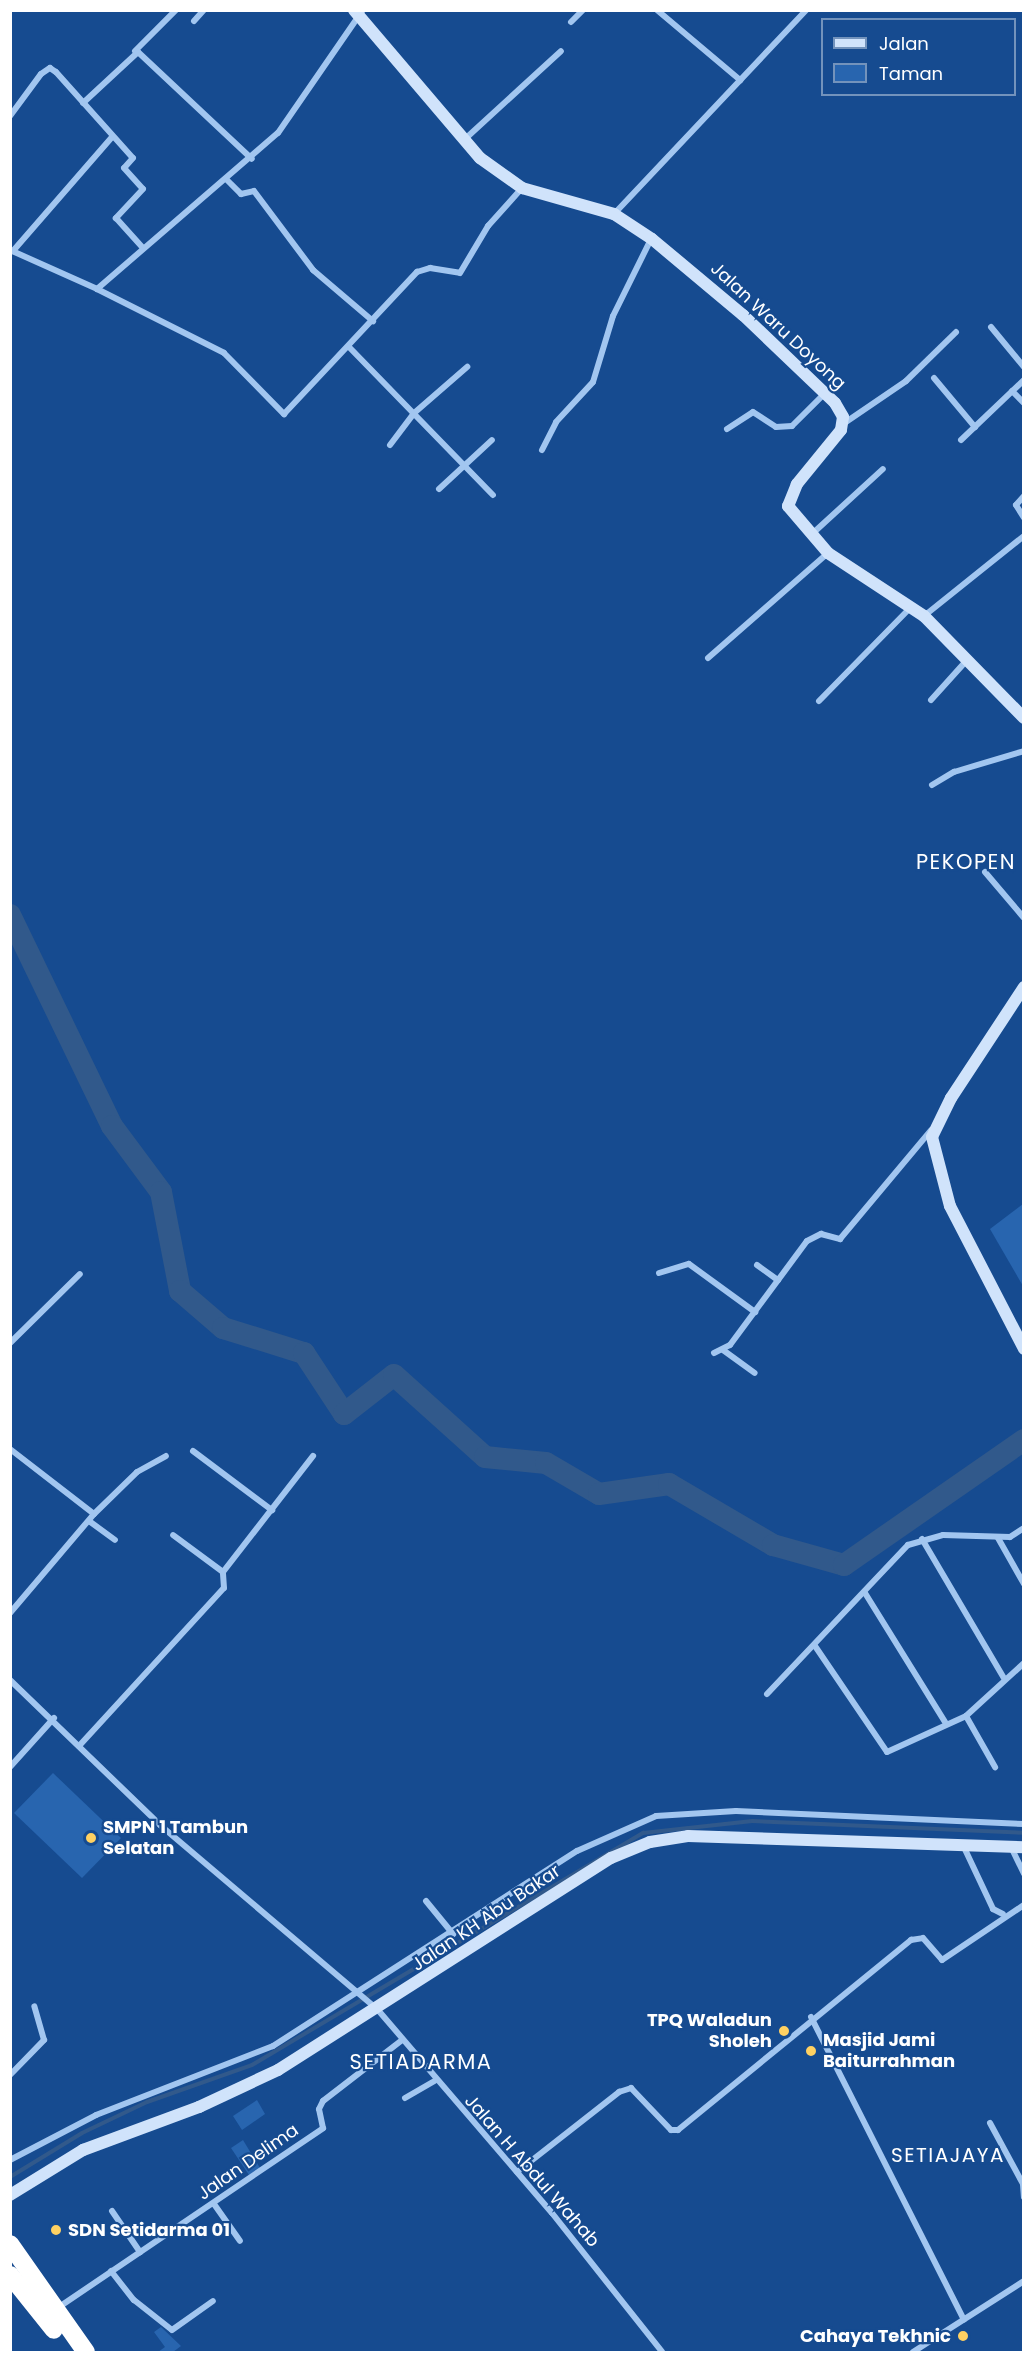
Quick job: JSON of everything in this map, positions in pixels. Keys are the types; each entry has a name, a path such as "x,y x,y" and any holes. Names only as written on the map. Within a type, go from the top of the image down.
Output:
{"highway":[{"path":"10,2244 53,2311 86,2352"},
{"path":"10,2275 72,2352"}],"street":[{"path":"82,103 176,10"},
{"path":"194,21 204,10"},
{"path":"571,22 583,10"},
{"path":"657,10 740,80"},
{"path":"614,214 806,10"},
{"path":"97,289 142,247 252,159 298,109 358,12"},
{"name":"Jalan Waru Doyong","path":"358,12 461,140 522,188 614,214 652,239 743,315 825,393 843,424"},
{"path":"135,51 252,159"},
{"path":"461,140 482,129 561,51"},
{"path":"10,116 51,68 133,158 124,168 143,189 116,218 142,247"},
{"path":"112,137 12,251 97,289 224,353 280,414 288,412 350,348 417,272 430,268 460,273 488,226 522,188"},
{"path":"227,180 241,195 254,191 313,270 373,321"},
{"path":"542,450 556,422 593,382 613,316 652,239"},
{"path":"991,327 1023,368"},
{"path":"956,332 906,381 843,424 787,500 828,553 908,610 924,616 970,658 1023,718"},
{"path":"350,348 493,495"},
{"path":"390,445 413,414 467,367"},
{"path":"934,378 975,427"},
{"path":"961,440 1023,380"},
{"path":"1012,391 1023,403"},
{"path":"727,429 753,412 776,427 792,426 825,393"},
{"path":"439,489 492,440"},
{"path":"812,534 883,470"},
{"path":"1023,496 1016,505 1023,518"},
{"path":"924,616 1023,536"},
{"path":"708,658 828,553"},
{"path":"819,701 908,610"},
{"path":"931,700 970,658"},
{"path":"932,785 954,772 1023,751"},
{"path":"985,872 1023,918"},
{"path":"714,1353 723,1350 816,1235 840,1239 934,1127 1021,996"},
{"path":"934,1127 934,1154 950,1206 1023,1349"},
{"path":"659,1273 688,1264 755,1312"},
{"path":"757,1265 778,1280"},
{"path":"10,1343 80,1274"},
{"path":"723,1350 755,1373"},
{"path":"10,1449 94,1514"},
{"path":"193,1451 272,1510"},
{"path":"10,1613 94,1514 137,1472 166,1456"},
{"path":"79,1746 224,1588 223,1572 313,1456"},
{"path":"89,1521 115,1540"},
{"path":"767,1694 865,1593 896,1555 922,1539 998,1538 1023,1528"},
{"path":"173,1535 223,1572"},
{"path":"998,1538 1023,1584"},
{"path":"922,1539 1004,1678"},
{"path":"865,1593 945,1722"},
{"path":"815,1646 887,1752 945,1722 966,1716 1004,1678 1023,1663"},
{"name":"Jalan H Abdul Wahab","path":"10,1680 54,1718 79,1746 160,1825 373,2007 434,2081 517,2172 662,2352"},
{"path":"966,1716 995,1767"},
{"path":"10,1767 54,1718"},
{"path":"10,2160 96,2115 246,2060 357,1995 577,1851 656,1816 736,1811 1023,1824"},
{"name":"Jalan KH Abu Bakar","path":"10,2195 83,2150 270,2074 611,1858 650,1842 687,1836 1017,1846"},
{"path":"962,1843 993,1909 1004,1914"},
{"path":"1017,1846 1023,1874"},
{"path":"426,1901 453,1934"},
{"path":"517,2172 619,2092 631,2088 672,2130 678,2130 811,2017 911,1940 923,1938 942,1960 1004,1914 1023,1905"},
{"path":"10,2075 44,2040 34,2006"},
{"path":"811,2017 964,2320"},
{"name":"Jalan Delima","path":"53,2311 323,2128 319,2109 323,2101 401,2041"},
{"path":"405,2098 434,2081"},
{"path":"990,2123 1023,2184 1023,2197"},
{"path":"214,2204 240,2241"},
{"path":"112,2211 140,2252"},
{"path":"111,2271 134,2300 172,2330 213,2301"},
{"path":"913,2352 1023,2281"}],"green space":[{"path":"1023,1204 1023,1286 990,1229"},
{"path":"53,1773 121,1838 82,1878 14,1813"},
{"path":"257,2100 265,2114 242,2130 233,2116"},
{"path":"243,2140 260,2168 249,2175 231,2148"},
{"path":"161,2327 181,2346 173,2352 158,2352 165,2347 154,2332"}],"waterway":[{"path":"10,915 112,1126 161,1192 180,1291 223,1328 304,1353 344,1414 394,1375 485,1457 546,1463 599,1494 669,1484 773,1545 844,1565 1024,1440"},
{"path":"10,2177 82,2133 147,2102 252,2065 643,1833 752,1821 1024,1833"}],"place":[{"name":"SMPN 1 Tambun Selatan","path":"91,1838"},
{"name":"TPQ Waladun Sholeh","path":"784,2031"},
{"name":"Masjid Jami Baiturrahman","path":"811,2051"},
{"name":"SDN Setidarma 01","path":"56,2230"},
{"name":"Cahaya Tekhnic","path":"963,2336"}],"district":[{"name":"PEKOPEN","path":"966,862"},
{"name":"SETIADARMA","path":"421,2062"},
{"name":"SETIAJAYA","path":"948,2155"}]}
